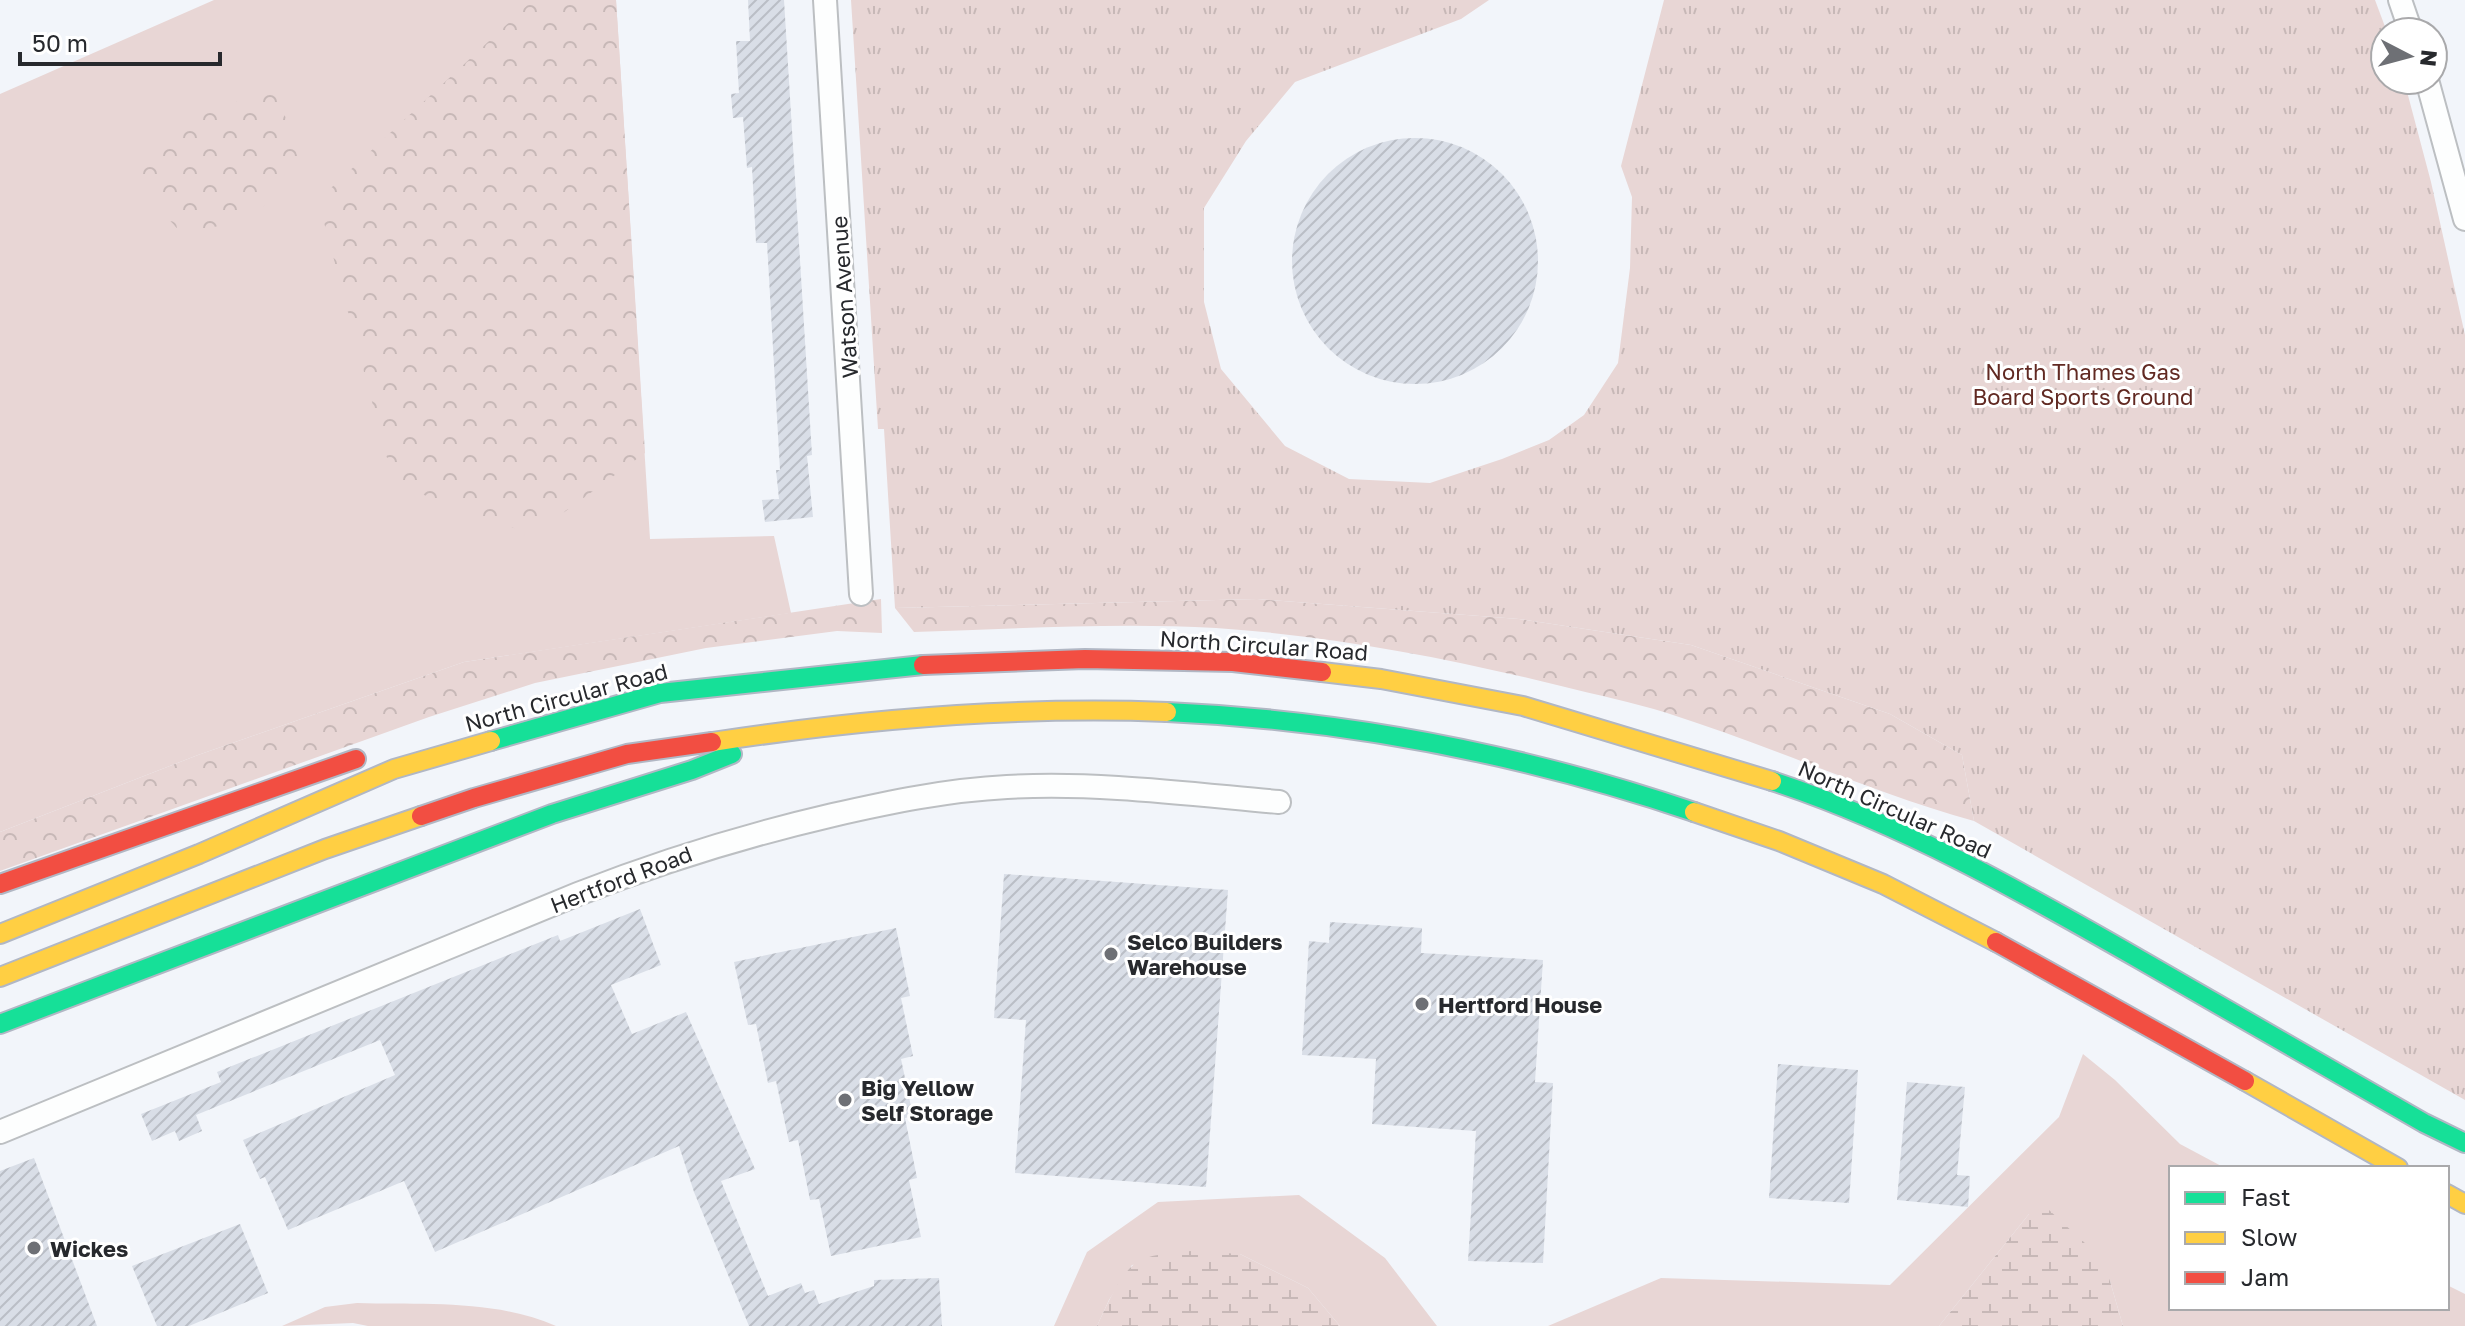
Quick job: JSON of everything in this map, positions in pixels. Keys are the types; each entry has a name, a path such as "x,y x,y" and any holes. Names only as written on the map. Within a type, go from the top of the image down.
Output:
{"highway":[{"name":"North Circular Road","path":"0,934 199,854 394,769 660,693 937,663 1085,659 1233,662 1366,677 1523,706 1799,790 1906,836 2057,912 2424,1123 2465,1143"},
{"path":"498,721 660,693"},
{"path":"0,977 325,849 474,798 627,754 791,730 939,715 1084,709 1230,715 1374,731 1510,758 1644,795 1779,841 1883,884 2094,995 2394,1166"},
{"path":"0,1024 552,814 692,770 791,730"},
{"path":"0,884 380,751"}],"street":[{"name":"Watson Avenue","path":"825,0 861,594"},
{"path":"2431,96 2465,219"},
{"name":"Hertford Road","path":"0,1132 578,894 723,842 905,799 1008,787 1131,788 1279,802"}],"green space":[{"path":"214,0 616,0 650,539 774,536 791,613 464,662 198,755 0,832 0,94"},
{"path":"533,0 616,0 645,453 533,535 394,484 318,200"},
{"name":"North Thames Gas Board Sports Ground","path":"851,0 1489,0 1461,19 1295,82 1246,141 1204,208 1204,302 1221,369 1285,446 1349,479 1430,483 1549,440 1584,415 1618,363 1630,268 1632,197 1621,166 1664,0 2375,0 2381,16 2369,16 2369,96 2408,96 2465,335 2465,1100 1974,821 1962,755 1890,714 1691,645 1519,619 1257,599 895,608 884,429 878,429"},
{"path":"276,87 298,158 255,218 182,234 126,171 197,117"},
{"path":"881,599 882,633 837,631 706,648 535,683 429,717 0,871 0,832 198,755 464,662"},
{"path":"1257,599 1519,619 1691,645 1890,714 1962,755 1974,821 1897,797 1667,713 1433,657 1304,636 1178,626 914,632 895,608"},
{"path":"2083,1054 2115,1080 2180,1144 2221,1166 2169,1166 2169,1310 2449,1310 2449,1286 2465,1294 2465,1326 2123,1326 2110,1281 2029,1214 1939,1326 1548,1326 1661,1278 1890,1285 2059,1117"},
{"path":"1299,1195 1385,1258 1437,1326 1340,1326 1308,1288 1240,1254 1132,1265 1109,1300 1097,1326 1054,1326 1087,1252 1158,1202"},
{"path":"2049,1210 2099,1256 2123,1326 1939,1326 2029,1214"},
{"path":"1192,1251 1240,1254 1308,1288 1340,1326 1097,1326 1117,1286 1132,1266 1152,1256"},
{"path":"357,1303 483,1307 533,1317 556,1326 368,1326 353,1323 282,1326 325,1307"}],"building":[{"path":"748,0 784,0 812,455 807,456 813,517 765,522 762,500 779,499 776,470 780,470 767,243 756,243 752,167 747,168 743,117 733,118 731,94 739,93 736,41 750,41"},
{"path":"1415,138 1439,140 1462,147 1502,174 1529,214 1536,237 1536,285 1529,308 1502,348 1462,375 1439,382 1415,384 1391,382 1368,375 1328,348 1301,308 1294,285 1292,261 1294,237 1301,214 1328,174 1368,147 1391,140"},
{"path":"1004,874 1228,890 1206,1187 1015,1173 1026,1020 994,1018"},
{"path":"640,909 661,965 611,985 632,1034 686,1012 755,1169 721,1181 768,1296 801,1283 805,1293 814,1290 819,1304 874,1286 874,1280 939,1278 942,1326 749,1326 694,1192 679,1146 435,1252 404,1181 288,1230 265,1177 260,1179 243,1140 395,1075 380,1040 196,1115 202,1131 179,1141 175,1131 152,1141 141,1114 221,1082 217,1072 558,935 560,941"},
{"name":"Hertford House","path":"1330,922 1422,928 1421,953 1543,960 1535,1082 1553,1083 1543,1263 1468,1261 1476,1131 1372,1124 1376,1059 1302,1055 1309,941 1329,943"},
{"name":"Big Yellow Self Storage","path":"896,928 910,996 901,998 913,1056 901,1059 913,1116 905,1118 917,1178 909,1180 921,1237 831,1256 819,1199 810,1200 798,1140 789,1142 776,1081 768,1083 756,1024 748,1025 734,962"},
{"path":"1778,1064 1858,1070 1849,1203 1769,1198"},
{"path":"1907,1082 1965,1087 1957,1175 1970,1176 1968,1207 1897,1200"},
{"name":"Wickes","path":"34,1158 97,1326 0,1326 0,1171"},
{"path":"240,1224 268,1293 189,1326 157,1326 132,1266"}],"traffic: fast":[{"path":"491,741 660,693 923,665"},
{"path":"1167,712 1301,723 1434,743 1565,773 1694,812"},
{"path":"0,1024 552,814 692,770 732,754"},
{"path":"1772,781 1867,817 2005,884 2424,1123 2465,1143"}],"traffic: slow":[{"path":"1322,672 1381,679 1523,706 1772,781"},
{"path":"712,742 939,716 1053,711 1167,712"},
{"path":"0,934 199,854 394,769 491,741"},
{"path":"1694,812 1779,841 1883,884 1996,942"},
{"path":"0,977 325,849 421,816"},
{"path":"2245,1081 2394,1166"},
{"path":"2449,1195 2465,1204"}],"traffic: jam":[{"path":"923,665 1085,659 1233,662 1322,672"},
{"path":"421,816 627,754 712,742"},
{"path":"0,884 356,759"},
{"path":"1996,942 2245,1081"}],"place":[{"name":"Selco Builders Warehouse","path":"1111,954"},
{"name":"Hertford House","path":"1422,1004"},
{"name":"Big Yellow Self Storage","path":"845,1100"},
{"name":"Wickes","path":"34,1248"}]}
